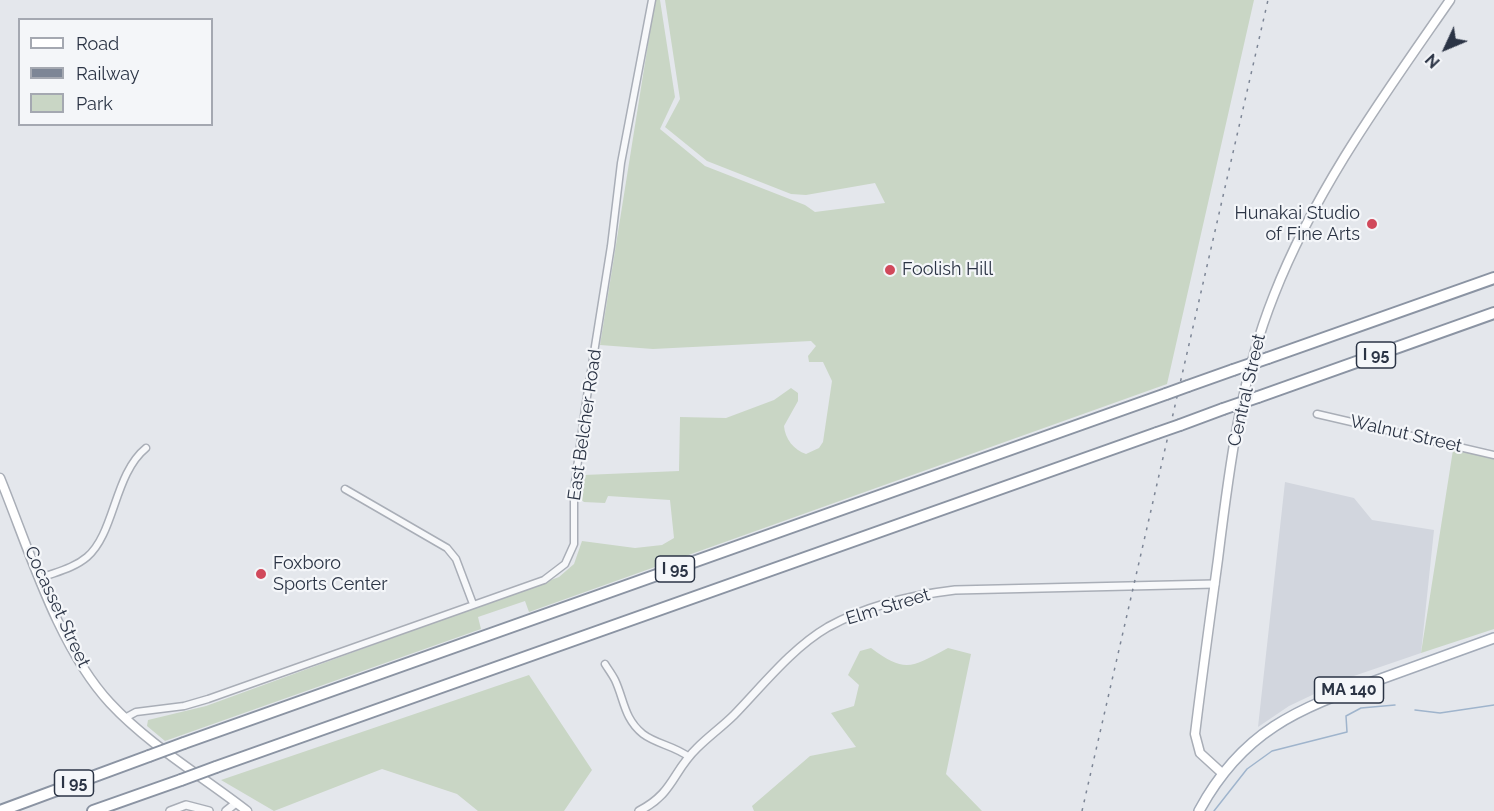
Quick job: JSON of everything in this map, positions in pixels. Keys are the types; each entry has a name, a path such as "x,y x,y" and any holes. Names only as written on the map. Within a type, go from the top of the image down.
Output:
{"highway":[{"name":"I 95","path":"0,811 184,743 1494,278"},
{"name":"I 95","path":"93,811 1494,313"}],"main road":[{"name":"Central Street","path":"1223,774 1200,753 1195,740 1237,418 1253,354 1276,288 1307,222 1347,153 1450,0"},
{"name":"Cocasset Street","path":"0,478 41,578 80,661 105,698 125,718 247,811"},
{"name":"MA 140","path":"1199,811 1223,774 1263,733 1303,708 1494,638"}],"street":[{"name":"East Belcher Road","path":"125,718 136,712 194,703 550,576 566,562 573,548 574,490 611,246 621,163 651,0"},
{"name":"Walnut Street","path":"1317,414 1494,454"},
{"path":"41,578 76,564 92,552 132,462 146,448"},
{"path":"345,489 447,548 458,564 473,604"},
{"name":"Elm Street","path":"639,811 655,803 666,793 689,757 817,635 842,621 920,594 955,590 1215,584"},
{"path":"605,664 616,681 622,706 642,734 675,747 689,757"},
{"path":"226,811 236,803"},
{"path":"170,811 186,805 208,811"}],"shaded area":[{"path":"1285,482 1354,498 1372,520 1434,530 1421,653 1348,678 1289,706 1258,727"}],"green space":[{"path":"655,0 660,0 675,97 660,129 705,166 805,205 815,212 885,203 875,183 806,195 791,194 707,161 665,127 680,99 665,0 1254,0 1167,384 529,612 525,601 478,617 481,629 165,741 147,726 148,720 206,706 559,577 574,564 582,541 635,548 662,545 674,538 670,500 608,496 605,503 584,502 578,497 584,475 679,471 680,417 726,418 774,400 791,388 798,393 798,401 784,426 788,440 806,454 819,448 823,442 832,381 823,362 809,362 808,356 816,346 811,341 653,349 600,345"},
{"path":"1453,450 1494,458 1494,629 1421,653"},
{"path":"871,648 893,662 909,665 926,660 948,648 971,654 946,774 982,811 754,811 752,806 810,756 856,747 831,713 854,706 859,685 848,675 860,651"},
{"path":"529,675 592,770 564,811 478,811 457,794 382,769 274,811 221,780"}],"waterway":[{"path":"1214,811 1247,769 1272,751 1347,732 1346,716 1361,708 1395,705"},
{"path":"1415,710 1440,713 1494,705"}],"railway":[{"path":"1082,811 1268,0"}],"place":[{"name":"Hunakai Studio of Fine Arts","path":"1372,224"},
{"name":"Foolish Hill","path":"890,270"},
{"name":"Foxboro Sports Center","path":"261,574"}]}
